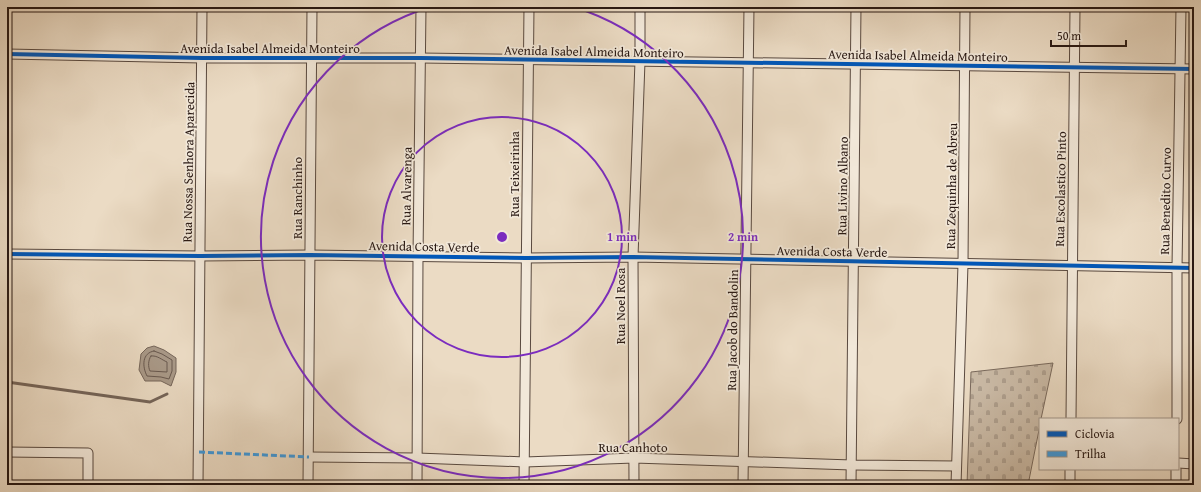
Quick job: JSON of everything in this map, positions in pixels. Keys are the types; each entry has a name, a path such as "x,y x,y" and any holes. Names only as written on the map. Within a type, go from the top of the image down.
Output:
{"street":[{"name":"Rua Nossa Senhora Aparecida","path":"198,485 202,7"},
{"name":"Rua Ranchinho","path":"308,485 312,7"},
{"name":"Rua Alvarenga","path":"417,485 421,7"},
{"name":"Rua Teixeirinha","path":"524,485 529,7"},
{"name":"Rua Noel Rosa","path":"634,485 633,257 640,61 640,7"},
{"name":"Rua Jacob do Bandolin","path":"743,485 749,7"},
{"name":"Rua Livino Albano","path":"851,485 856,7"},
{"name":"Rua Zequinha de Abreu","path":"956,485 963,264 965,7"},
{"name":"Rua Escolastico Pinto","path":"1071,418 1075,7"},
{"name":"Rua Benedito Curvo","path":"1177,418 1177,268 1181,7"},
{"name":"Avenida Isabel Almeida Monteiro","path":"7,54 202,58 421,58 1194,69"},
{"name":"Avenida Costa Verde","path":"7,254 200,256 310,255 526,258 633,257 1194,268"},
{"path":"7,452 88,453 88,485"},
{"name":"Rua Canhoto","path":"309,457 417,458 525,462 634,458 852,465 956,466"},
{"path":"1179,464 1194,464"},
{"path":"1070,470 1070,485"},
{"path":"1176,470 1176,485"}],"green space":[{"path":"1053,363 1041,418 1039,418 1039,430 1028,485 967,485 971,372"}],"water":[{"path":"154,346 164,350 176,358 176,372 171,386 161,381 145,381 139,370 141,354 147,348"}],"waterway":[{"path":"7,382 150,402 167,394"}],"marked path":[{"path":"199,452 309,457"}],"cycle path":[{"path":"7,54 202,58 421,58 1194,69"},
{"path":"7,254 200,256 310,255 526,258 633,257 1194,268"}]}
